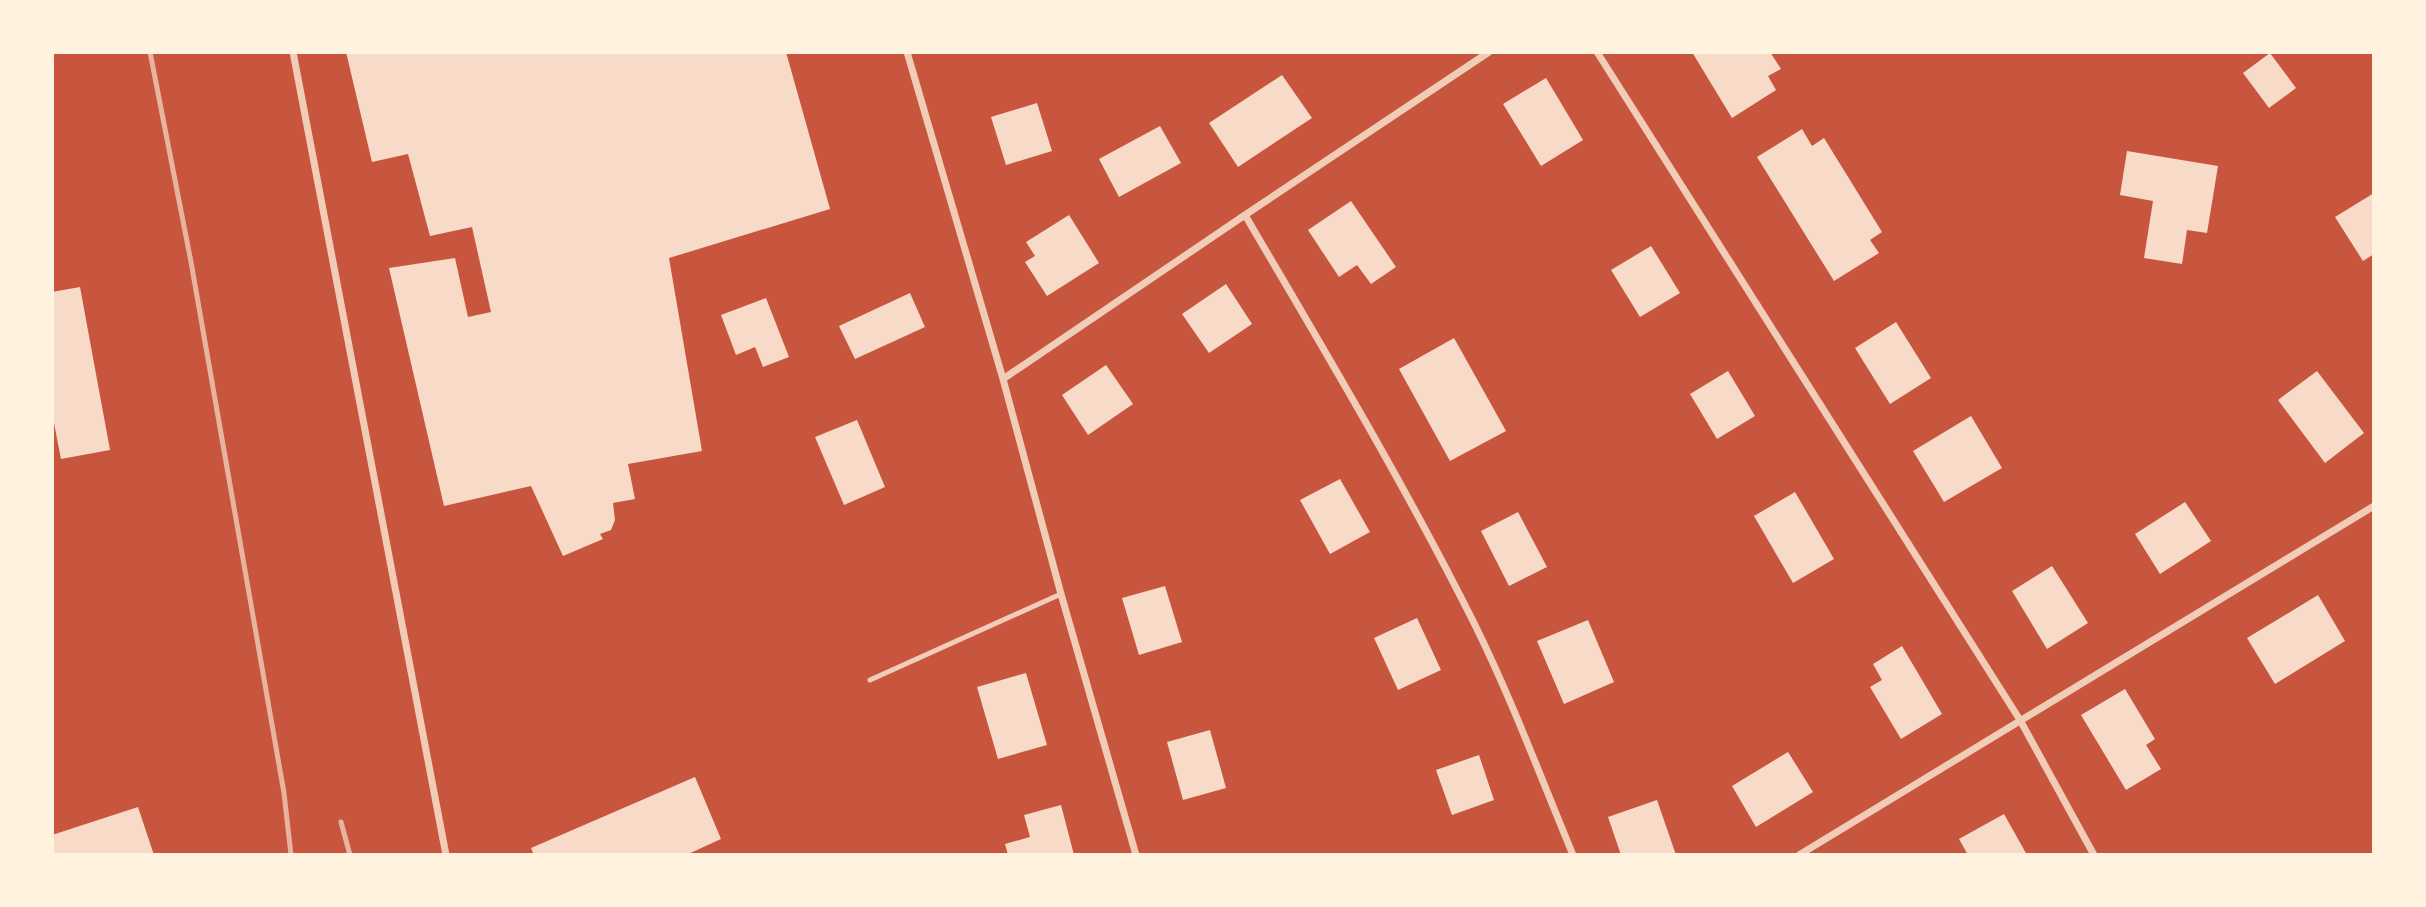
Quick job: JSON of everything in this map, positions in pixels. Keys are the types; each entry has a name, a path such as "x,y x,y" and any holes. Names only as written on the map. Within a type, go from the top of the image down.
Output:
{"street":[{"path":"293,52 446,855"},
{"path":"908,52 1136,855"},
{"path":"1003,379 1489,52"},
{"path":"1597,52 2020,720 2094,855"},
{"path":"1245,215 1364,417 1476,626 1573,855"},
{"path":"1799,855 2374,506"}],"lane":[{"path":"870,680 1061,594"}],"building":[{"path":"346,52 786,52 830,209 669,258 702,451 628,464 635,499 613,503 615,520 611,530 600,534 603,539 563,556 531,486 444,506 389,268 455,258 468,317 491,312 472,227 430,236 408,154 372,162"},
{"path":"1692,52 1770,52 1781,69 1768,76 1776,90 1732,118"},
{"path":"2270,53 2296,88 2269,108 2243,73"},
{"path":"1282,75 1312,118 1238,167 1209,123"},
{"path":"1546,78 1583,140 1541,166 1503,104"},
{"path":"1037,103 1052,151 1006,165 991,117"},
{"path":"1160,126 1181,163 1119,197 1099,159"},
{"path":"1802,129 1812,146 1824,138 1882,232 1870,240 1879,253 1834,281 1757,157"},
{"path":"2127,151 2218,166 2207,233 2187,230 2182,264 2144,258 2153,201 2120,195"},
{"path":"2374,193 2374,254 2363,261 2335,217"},
{"path":"1351,201 1396,267 1371,284 1357,265 1339,277 1308,230"},
{"path":"1069,215 1099,263 1047,296 1025,262 1035,256 1026,242"},
{"path":"1651,246 1680,293 1640,317 1611,270"},
{"path":"1226,284 1252,324 1209,353 1182,314"},
{"path":"80,287 110,450 61,459 52,413 52,292"},
{"path":"910,293 925,327 855,359 839,326"},
{"path":"766,298 789,357 763,367 755,347 736,355 721,315"},
{"path":"1896,322 1931,378 1890,404 1855,348"},
{"path":"1454,338 1506,431 1450,461 1399,369"},
{"path":"1106,365 1133,404 1088,435 1062,395"},
{"path":"1728,371 1755,416 1717,439 1690,394"},
{"path":"2317,371 2364,433 2325,463 2278,400"},
{"path":"1971,416 2002,468 1944,502 1913,451"},
{"path":"857,420 885,487 844,505 815,437"},
{"path":"1340,479 1370,532 1330,554 1300,500"},
{"path":"1795,492 1834,559 1793,583 1754,516"},
{"path":"2185,502 2211,541 2160,574 2135,534"},
{"path":"1518,512 1547,567 1509,586 1481,531"},
{"path":"2052,566 2088,623 2047,649 2012,591"},
{"path":"1165,586 1182,642 1139,655 1122,598"},
{"path":"2318,595 2345,641 2275,684 2247,638"},
{"path":"1417,618 1441,670 1398,690 1374,638"},
{"path":"1588,620 1614,682 1564,704 1537,641"},
{"path":"1902,646 1942,714 1901,739 1870,687 1882,680 1873,664"},
{"path":"1026,673 1047,745 998,759 977,687"},
{"path":"2125,689 2155,739 2146,745 2161,769 2126,790 2081,715"},
{"path":"1210,730 1226,788 1183,800 1167,742"},
{"path":"1788,752 1813,792 1756,827 1732,786"},
{"path":"1479,755 1494,800 1452,815 1436,770"},
{"path":"695,777 721,839 686,855 534,855 531,848"},
{"path":"1657,800 1676,855 1621,855 1608,817"},
{"path":"1061,805 1074,855 1008,855 1005,844 1030,837 1024,815"},
{"path":"138,807 154,855 52,855 52,835"},
{"path":"2004,814 2027,855 1968,855 1959,839"}],"railway":[{"path":"150,52 191,262 284,793 291,855"},
{"path":"341,822 350,855"}]}
